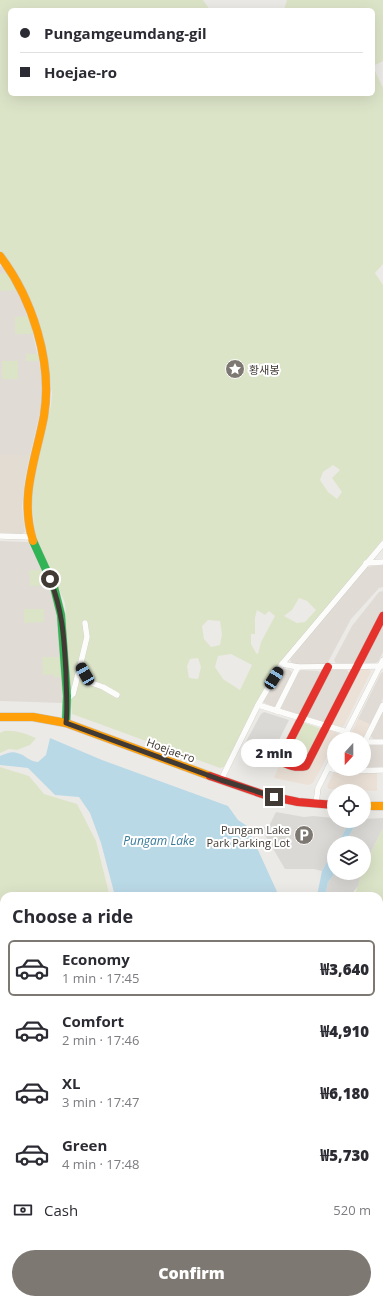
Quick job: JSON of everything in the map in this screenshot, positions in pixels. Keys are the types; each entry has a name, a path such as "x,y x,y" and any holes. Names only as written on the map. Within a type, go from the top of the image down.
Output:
{"street":[{"path":"2,259 13,272 32,314 47,379 44,413 29,480 26,509 30,537 57,596 60,610 63,629 68,712 66,723"},
{"path":"0,536 30,537"},
{"path":"221,780 258,705 282,664 383,544"},
{"path":"366,563 383,562"},
{"path":"328,667 280,760 283,763 303,768 306,766 383,616"},
{"path":"67,699 73,694 87,637 86,623"},
{"path":"258,705 347,732 382,666 383,660"},
{"path":"282,664 298,668 382,666"},
{"path":"80,666 89,682 117,694"},
{"path":"276,711 298,668"},
{"path":"369,732 383,705"},
{"name":"Hoejae-ro","path":"0,717 27,716 66,723 221,780 274,797 298,802 327,804"},
{"path":"371,742 383,742"},
{"path":"316,803 318,788 327,770"},
{"path":"371,770 383,770"},
{"path":"371,806 383,806"}],"shaded area":[{"path":"0,266 5,267 16,286 31,326 39,361 43,389 41,408 30,455 0,455"},
{"path":"0,455 30,455 25,479 22,507 25,532 21,534 0,533"},
{"path":"0,541 28,542 49,586 59,625 63,703 0,701"},
{"path":"383,565 383,587 379,588 351,619 328,662 325,664 292,664 290,659 366,567"},
{"path":"383,591 383,612 357,663 336,663 334,660 352,626 379,592"},
{"path":"383,621 383,652 378,662 365,663 363,660"},
{"path":"332,669 347,670 350,674 326,722 322,723 307,718 306,714 328,672"},
{"path":"360,669 369,669 371,672 344,726 339,728 329,724"},
{"path":"281,670 290,670 293,674 276,708 264,703 263,701"},
{"path":"301,670 319,671 321,674 301,715 298,716 282,711 281,708 298,673"},
{"path":"383,672 383,698 371,725 358,719 381,673"},
{"path":"383,710 383,740 374,740 371,736"},
{"path":"264,712 289,720 277,744 279,745 272,759 254,749 252,752 243,747 261,714"},
{"path":"358,719 371,725 368,732 352,732"},
{"path":"328,729 336,732 327,732 327,757 313,783 308,785 274,778 280,764"},
{"path":"371,745 383,745 383,768 371,768"},
{"path":"371,772 377,772 377,791 371,791 371,784 328,784 332,776 371,776"},
{"name":"Pungam Lake Park Parking Lot","path":"276,812 304,817 327,817 327,828 346,828 342,836 327,836 327,862 322,871 314,869 285,869 261,828 269,826"},
{"path":"383,818 383,828 371,852 371,836 349,836 354,828 371,828 371,819"},
{"path":"330,880 359,880 358,886 353,892 326,892"}],"green space":[{"path":"0,0 203,0 209,8 8,8 8,96 375,96 375,71 383,88 383,264 375,273 383,285 383,539 280,663 257,702 224,767 220,768 72,714 65,603 38,546 35,535 31,493 38,456 51,405 52,394 48,361 36,314 15,270 0,250","holes":["333,465 340,470 332,478 342,492 337,499 328,492 320,480 323,472","299,598 307,601 316,610 305,622 297,623 284,616 292,610","257,610 265,615 269,611 275,616 261,642 258,654 251,644 251,634 255,634 255,618","208,620 220,621 222,634 220,645 211,647 204,639 202,626","231,654 252,665 240,690 223,679 215,667 218,656","198,658 201,667 198,679 189,678 187,666 190,659"]},
{"path":"287,0 383,0 383,61 375,65 375,8 285,8"},
{"path":"0,273 8,273 18,290 0,291"},
{"path":"28,316 33,334 15,334 15,317"},
{"path":"26,354 38,354 39,361 26,361"},
{"path":"2,361 18,361 18,379 2,379"},
{"path":"29,570 41,570 49,586 30,586"},
{"path":"24,609 44,609 44,622 24,623"},
{"path":"42,657 60,657 61,677 54,677 53,674 43,675"},
{"path":"305,723 319,728 321,731 304,763 300,764 286,761 284,759 301,725"},
{"path":"4,731 20,732 36,738 30,745 17,750 9,749 0,753 0,733"},
{"path":"0,767 29,776 44,794 77,804 96,841 108,892 0,892"},
{"path":"383,828 383,892 356,892 359,880 371,880 371,852"}],"water":[{"name":"Pungam Lake","path":"50,738 102,760 228,806 238,820 247,826 277,892 114,892 101,843 90,813 79,797 55,795 28,768 0,765 0,756 8,753 15,752 38,762 46,755"},
{"path":"346,828 354,828 349,836 342,836"},
{"path":"327,862 327,880 330,880 326,892 318,892 322,871"}],"traffic: fast":[{"path":"33,541 54,587 61,615 67,696 66,723"}],"traffic: slow":[{"path":"0,256 22,291 30,311 37,332 45,374 46,395 44,416 33,463 28,493 29,524 33,541"},
{"path":"0,717 33,717 66,723 210,776"},
{"path":"371,806 383,806"}],"traffic: jam":[{"path":"328,667 280,760 286,764 296,767 306,766 383,616"},
{"path":"210,776 265,795 298,802 327,804"}],"place":[{"name":"황새봉","path":"235,369"},
{"name":"Pungam Lake Park Parking Lot","path":"304,835"}],"route":[{"path":"50,579 57,596 63,629 68,705 66,723 221,780 274,797"}]}
